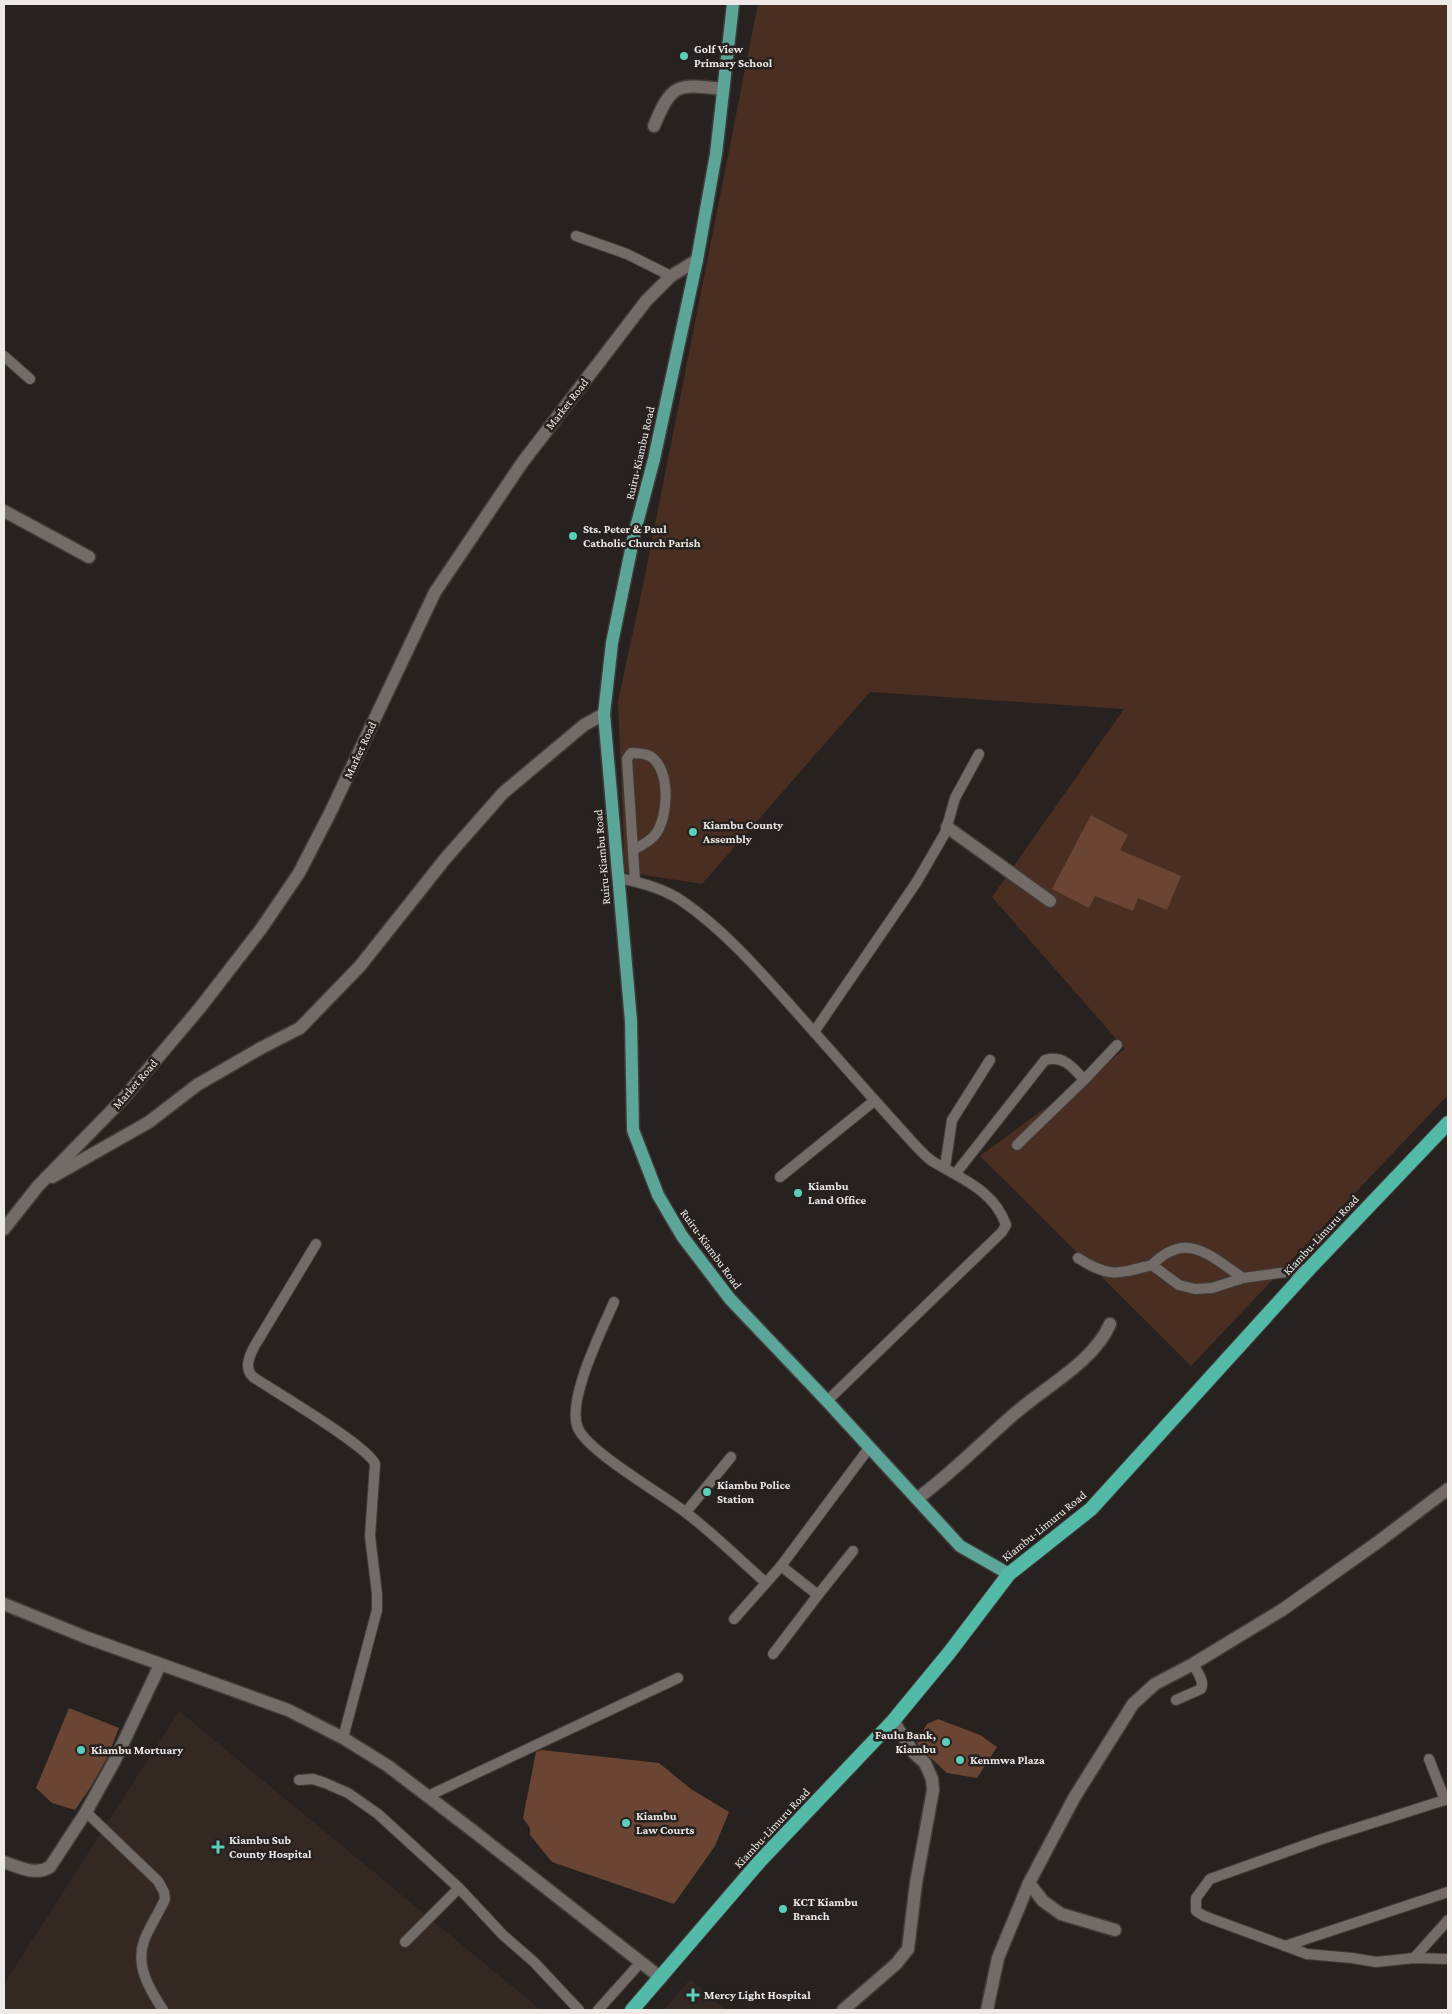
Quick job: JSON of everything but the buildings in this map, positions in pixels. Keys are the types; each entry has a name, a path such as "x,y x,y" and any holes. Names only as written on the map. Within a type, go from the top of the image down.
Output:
{"highway":[{"name":"Kiambu-Limuru Road","path":"632,2010 760,1861 893,1721 950,1653 1009,1574 1091,1509 1309,1269 1448,1123"}],"main road":[{"name":"Ruiru-Kiambu Road","path":"734,4 716,154 697,260 654,459 634,535 612,643 604,714 631,1021 633,1130 658,1195 682,1236 730,1299 827,1400 960,1546 1009,1574"}],"street":[{"path":"654,126 667,97 674,91 685,86 723,89"},
{"name":"Market Road","path":"4,1229 38,1186 122,1100 199,1009 261,929 299,873 326,822 435,592 522,463 646,301 671,276 697,260"},
{"path":"4,511 89,557"},
{"path":"38,1186 149,1122 197,1085 300,1028 360,966 445,859 502,793 578,731 604,714"},
{"path":"947,827 1050,900"},
{"path":"918,1498 944,1479 1014,1414 1085,1357 1105,1336 1110,1324"},
{"path":"987,2010 998,1958 1029,1883 1074,1798 1133,1704 1154,1684 1193,1664 1282,1610 1448,1489"},
{"path":"4,1604 85,1638 288,1710 343,1738 388,1766 428,1796 660,1978"},
{"path":"4,1862 35,1872 43,1871 50,1867 86,1812 115,1760 160,1665"},
{"path":"843,2010 896,1964 908,1949 916,1883 933,1790 932,1779 925,1763 914,1753 893,1721"},
{"path":"1029,1883 1043,1901 1061,1914 1114,1930"}],"lane":[{"path":"576,236 627,254 671,276"},
{"path":"4,356 30,379"},
{"path":"633,850 650,840 656,833 662,819 666,788 664,777 658,766 651,757 640,753 631,753 628,759 633,850 635,881"},
{"path":"814,1032 916,883 945,833 955,798 979,754"},
{"path":"618,878 635,881 666,892 681,900 721,932 769,981 874,1101 931,1160 978,1186 990,1198 1004,1220 1006,1225 1002,1232 827,1400"},
{"path":"1017,1145 1117,1045"},
{"path":"956,1173 1045,1060 1052,1058 1062,1060 1071,1065 1084,1080"},
{"path":"946,1167 952,1120 990,1060"},
{"path":"780,1177 874,1101"},
{"path":"316,1244 254,1347 249,1357 248,1369 252,1377 322,1421 369,1454 375,1464 370,1536 377,1594 377,1610 343,1738"},
{"path":"1078,1258 1096,1270 1104,1272 1129,1271 1152,1265 1159,1257 1174,1248 1188,1247 1200,1250 1243,1278"},
{"path":"1152,1265 1178,1284 1195,1289 1212,1288 1243,1278 1309,1269"},
{"path":"614,1302 582,1377 576,1409 577,1428 590,1445 686,1512 765,1582"},
{"path":"734,1619 781,1566 869,1448"},
{"path":"686,1512 731,1457"},
{"path":"774,1654 853,1551"},
{"path":"781,1566 818,1595"},
{"path":"1176,1700 1201,1689 1203,1686 1203,1682 1193,1664"},
{"path":"428,1796 678,1678"},
{"path":"1428,1759 1446,1799 1322,1839 1210,1879 1196,1898 1196,1910 1204,1916 1307,1954 1376,1962 1414,1958 1448,1959"},
{"path":"299,1780 313,1779 348,1793 378,1814 459,1888 504,1935 534,1962 579,2010"},
{"path":"86,1812 158,1881 164,1892 165,1899 144,1940 140,1961 145,1977 162,2010"},
{"path":"405,1942 459,1888"},
{"path":"1285,1946 1448,1892"},
{"path":"1414,1958 1448,1920"},
{"path":"598,2010 641,1962"}],"shaded area":[{"path":"758,4 1448,4 1448,1095 1191,1366 980,1156 1125,1049 992,897 1124,709 870,692 702,884 625,872 618,701 643,585"},
{"name":"Kiambu Sub County Hospital","path":"179,1711 541,2010 4,2010 4,1984"},
{"name":"Mercy Light Hospital","path":"690,1979 726,2010 664,2010"}],"place":[{"name":"Golf View Primary School","path":"684,56"},
{"name":"Sts. Peter & Paul Catholic Church Parish","path":"573,536"},
{"name":"Kiambu County Assembly","path":"693,832"},
{"name":"Kiambu Land Office","path":"798,1193"},
{"name":"Kiambu Police Station","path":"707,1492"},
{"name":"Faulu Bank, Kiambu","path":"946,1742"},
{"name":"Kiambu Mortuary","path":"81,1750"},
{"name":"Kenmwa Plaza","path":"960,1760"},
{"name":"Kiambu Law Courts","path":"626,1823"},
{"name":"Kiambu Sub County Hospital","path":"218,1847"},
{"name":"KCT Kiambu Branch","path":"783,1909"},
{"name":"Mercy Light Hospital","path":"693,1995"}]}
